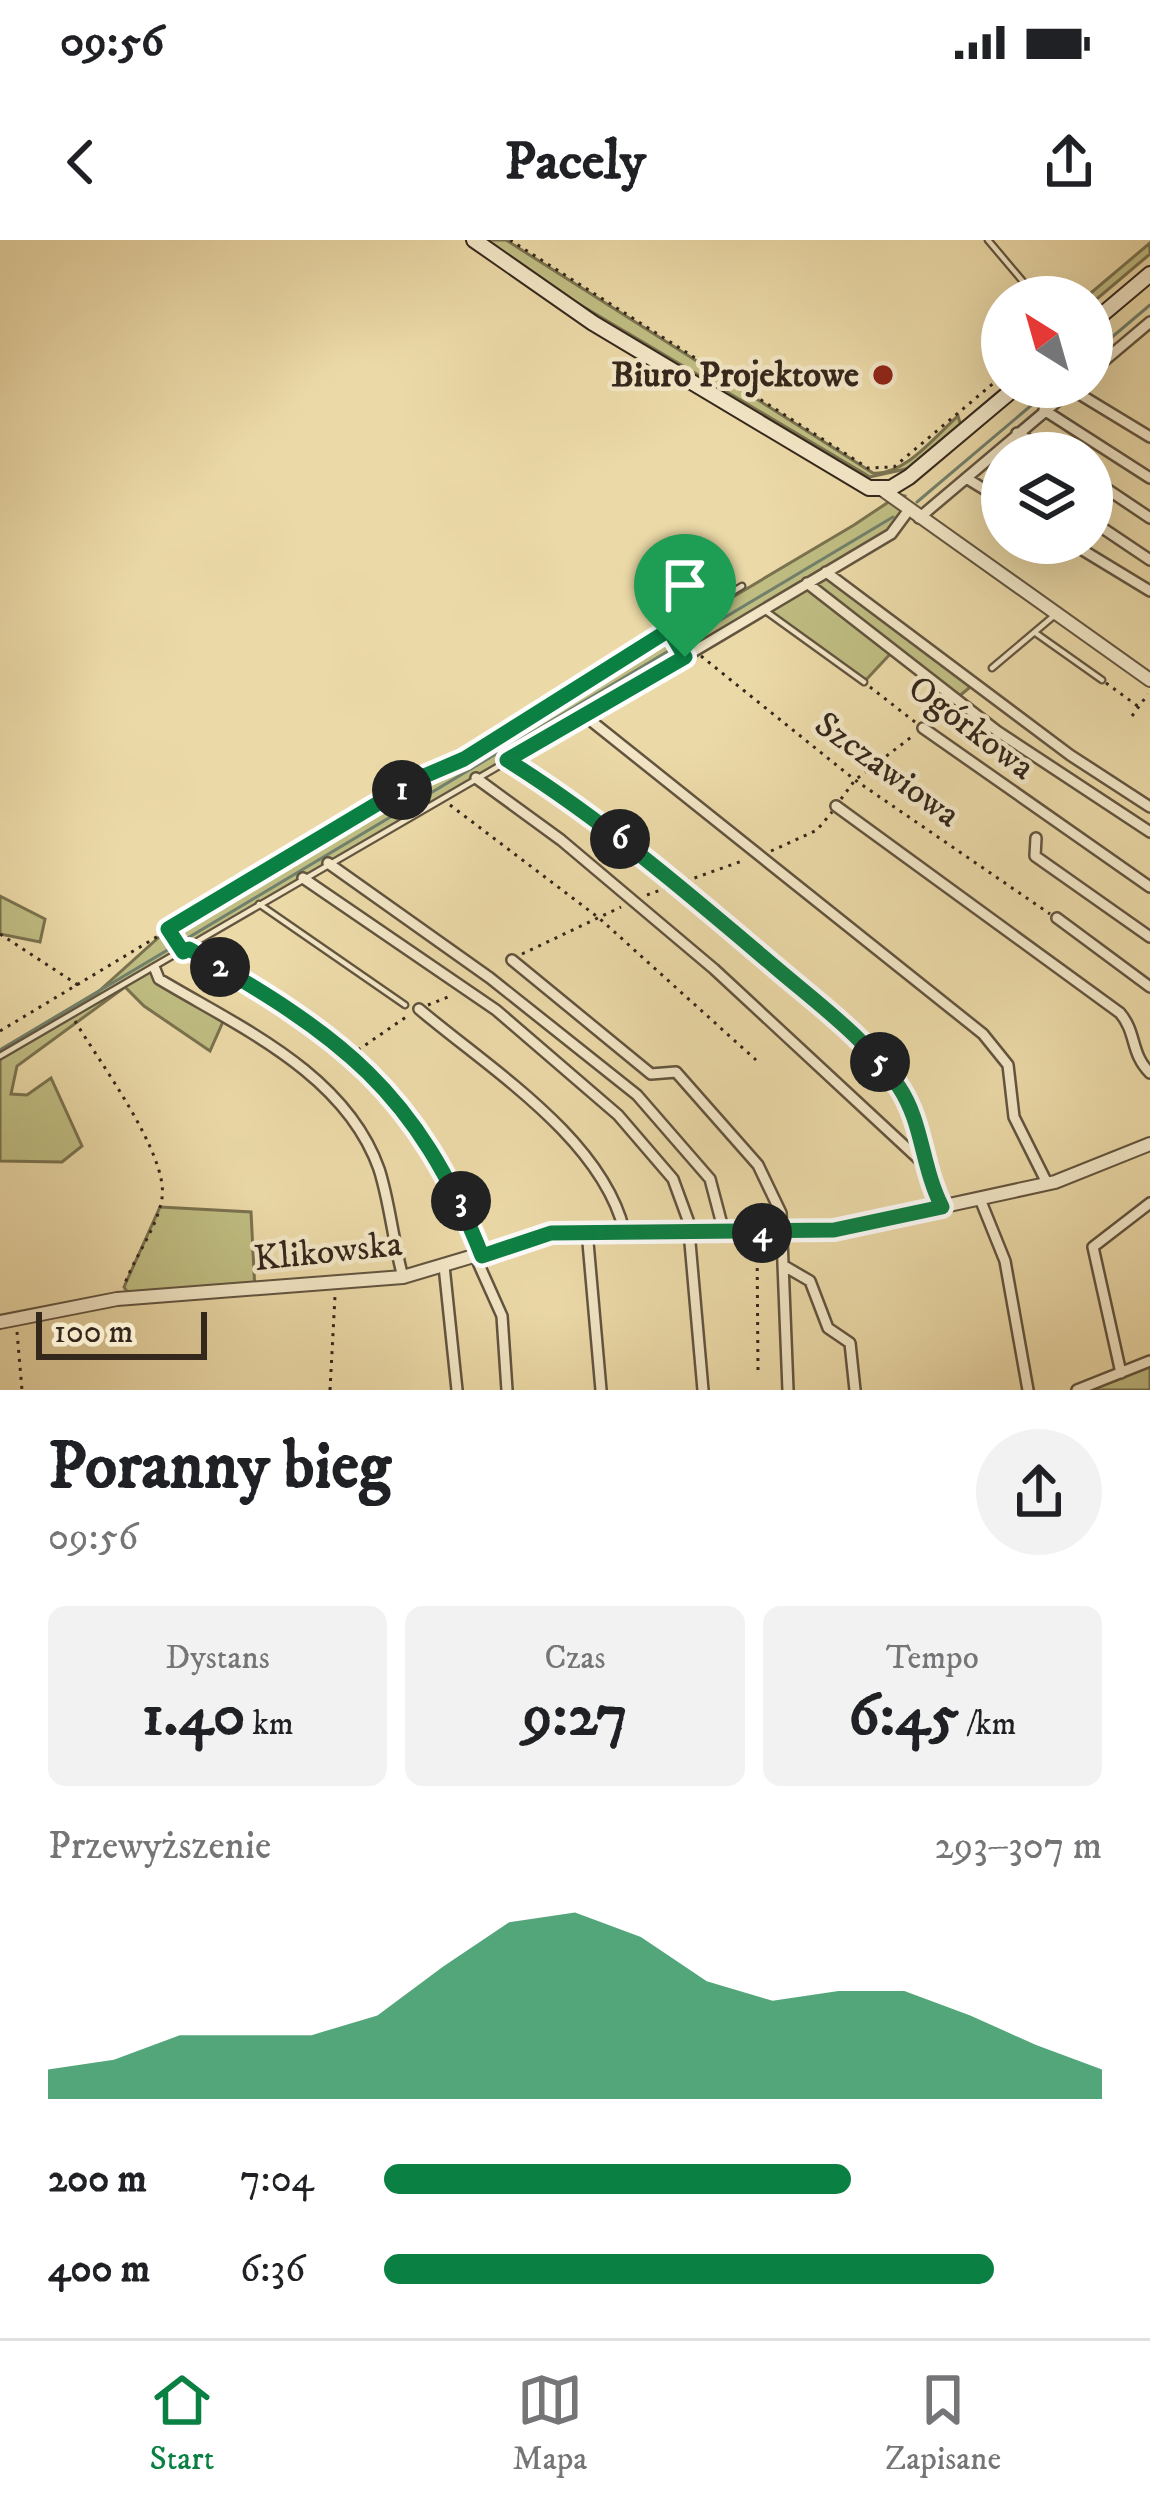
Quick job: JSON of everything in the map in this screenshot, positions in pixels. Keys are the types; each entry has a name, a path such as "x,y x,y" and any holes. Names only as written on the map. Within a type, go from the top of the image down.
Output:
{"main road":[{"path":"473,240 593,322 869,488 883,490 909,477 991,408"},
{"path":"1113,305 1150,274"}],"street":[{"path":"1113,353 1150,322"},
{"path":"1019,432 1047,408"},
{"path":"1104,408 1150,437"},
{"path":"1044,410 1150,478"},
{"path":"981,468 891,534 585,716 982,1034 1008,1065 1014,1117 1047,1183"},
{"path":"966,478 981,487"},
{"path":"883,490 1150,680"},
{"path":"1113,493 1150,518"},
{"path":"1113,535 1150,560"},
{"path":"1106,564 1150,591"},
{"path":"826,572 1070,755 1150,806"},
{"path":"807,583 997,731 1150,832"},
{"name":"Ogórkowa","path":"923,728 1150,887"},
{"path":"507,760 607,828 692,896 883,1064 911,1108 922,1162 942,1207"},
{"path":"476,778 562,840 714,969 922,1162"},
{"path":"836,806 1120,1013 1131,1025 1133,1055 1150,1073"},
{"path":"1036,838 1035,856 1150,937"},
{"path":"328,863 490,978 637,1095 710,1179 724,1232"},
{"path":"303,878 469,989 618,1115 673,1179 687,1231 703,1390"},
{"path":"1057,918 1150,987"},
{"path":"186,951 360,1060 415,1123 454,1187 502,1316 507,1390"},
{"path":"512,960 651,1074 676,1072 758,1165 786,1232 788,1390"},
{"path":"155,969 159,979 283,1052 349,1118 377,1165 403,1277"},
{"path":"419,1009 581,1149 610,1186 624,1230"},
{"name":"Klikowska","path":"0,1322 130,1298 336,1286 403,1277 551,1233 834,1230 1047,1183 1150,1145"},
{"path":"980,1199 1005,1261 1028,1390"},
{"path":"1120,1373 1093,1246 1150,1203"},
{"path":"587,1231 602,1390"},
{"path":"444,1266 457,1390"},
{"path":"786,1268 809,1281 828,1328 850,1343 855,1390"},
{"path":"1077,1390 1150,1361"}],"lane":[{"path":"988,240 1018,276"},
{"path":"422,777 464,759 742,586"},
{"name":"Ogórkowa","path":"762,608 864,682"},
{"path":"992,668 1056,613"},
{"path":"669,630 685,657"},
{"path":"1037,634 1102,680"},
{"path":"0,1056 585,716"},
{"path":"259,904 405,1005"}],"path":[{"path":"510,240 868,468 894,467 981,394"},
{"name":"Szczawiowa","path":"699,649 703,660 855,779 1057,918"},
{"path":"1102,680 1139,706"},
{"name":"Ogórkowa","path":"864,682 923,728"},
{"path":"1132,716 1150,692"},
{"path":"0,1030 422,777"},
{"path":"443,800 599,918 756,1060"},
{"path":"168,929 186,951"},
{"path":"0,934 80,986"},
{"path":"71,1015 154,1156 163,1181 160,1207 124,1287 130,1298"},
{"path":"757,1233 758,1371"},
{"path":"330,1390 336,1286"},
{"path":"16,1320 22,1390"}],"shaded area":[{"path":"487,240 506,240 873,473 909,461 958,416 961,426 910,468 870,477 572,300"},
{"path":"1150,243 1150,254 1113,285 1111,276"},
{"path":"883,490 905,496 900,527 827,571 975,683 957,698 893,651 864,682 762,609 155,969 160,979 225,1017 210,1051 144,1006 125,987 17,1066 11,1094 27,1095 51,1078 82,1146 62,1162 0,1161 0,1050 98,992 168,929 339,831 434,768 475,750 854,525 890,501"},
{"path":"0,896 45,919 40,942 0,934"},
{"path":"160,1207 251,1212 255,1291 131,1297 124,1287"},
{"path":"1150,1361 1150,1390 1077,1390"}],"waterway":[{"path":"1113,336 1150,305"},
{"path":"917,502 1028,408"},
{"path":"0,1050 893,517"}],"place":[{"name":"Biuro Projektowe","path":"883,375"}],"route":[{"path":"669,630 685,657 507,760 607,828 692,896 883,1064 911,1108 925,1174 942,1207 834,1230 551,1233 482,1256 454,1187 415,1123 360,1060 227,971 189,949 183,952 168,929 339,831 422,777 464,759 669,630"}]}
